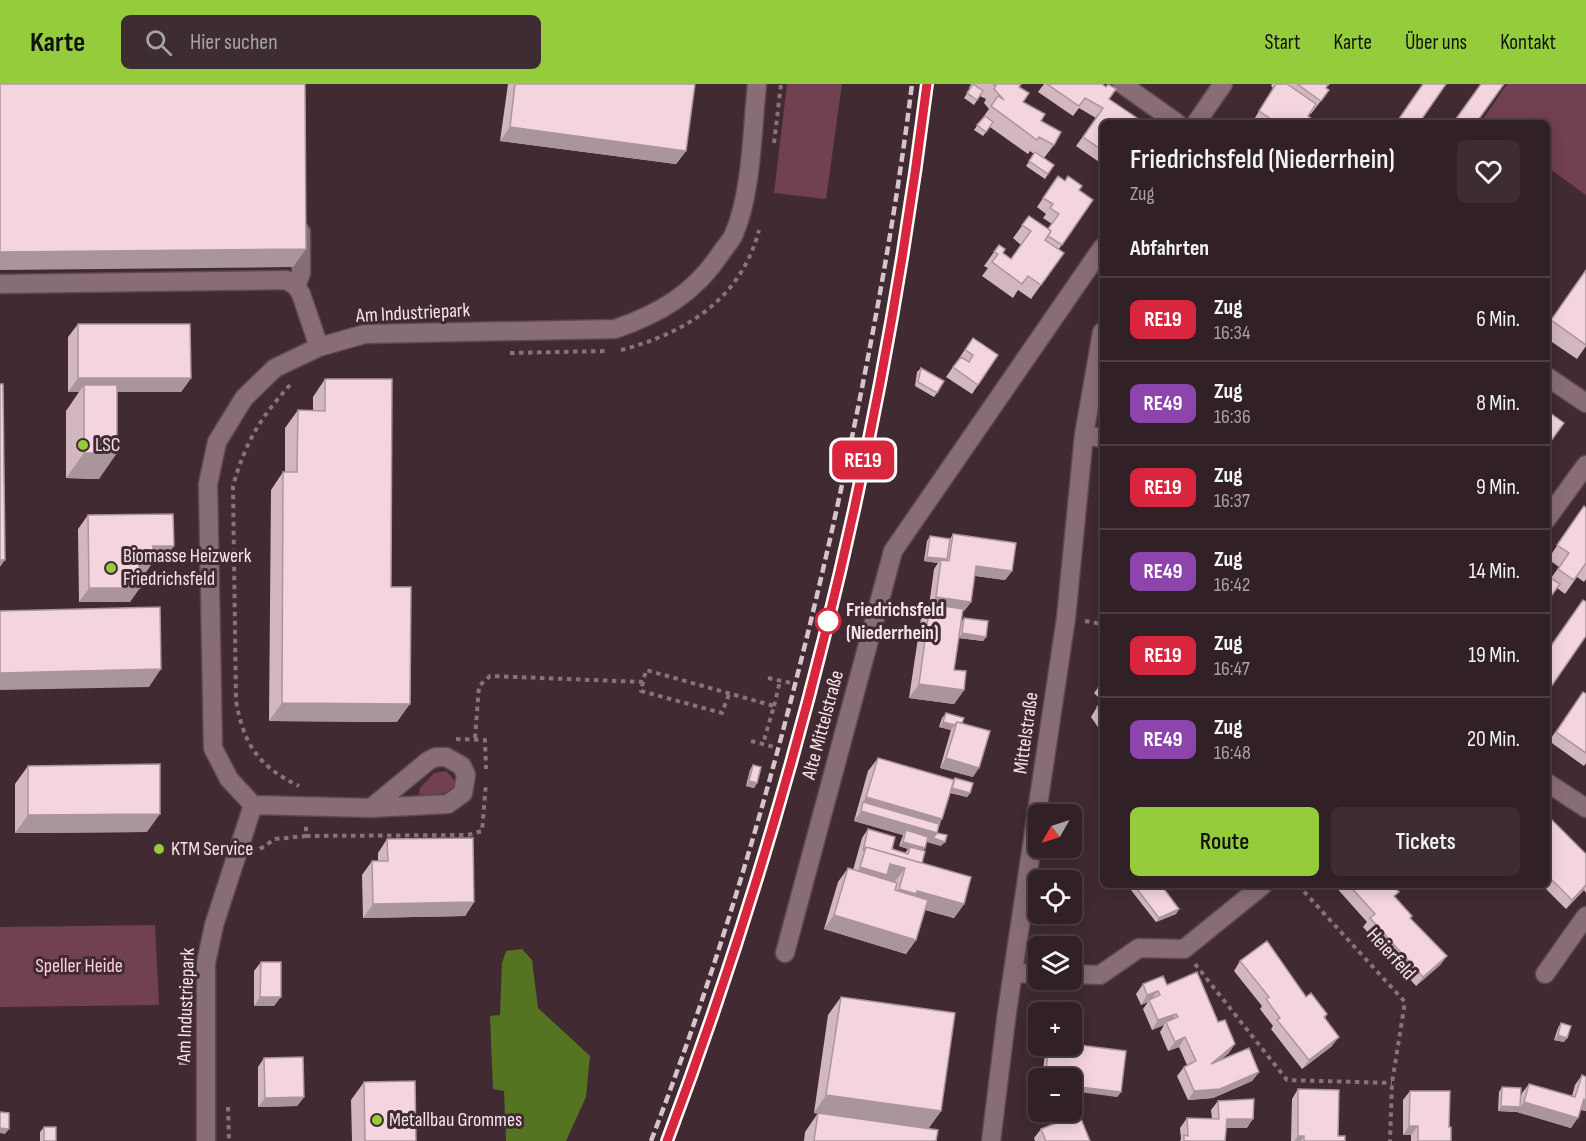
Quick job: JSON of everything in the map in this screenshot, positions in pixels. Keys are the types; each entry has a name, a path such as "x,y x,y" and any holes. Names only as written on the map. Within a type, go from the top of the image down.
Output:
{"street":[{"name":"Am Industriepark","path":"206,1141 206,963 214,925 253,805 229,779 213,748 208,484 217,442 244,398 275,368 319,347 365,334 615,329 645,319 681,298 712,268 734,235 745,192 757,84"},
{"path":"1122,84 1173,120"},
{"path":"1198,120 1223,84"},
{"path":"296,286 301,273 302,211"},
{"name":"Alte Mittelstraße","path":"785,953 893,550 1100,251"},
{"path":"0,284 286,280 296,286 319,347"},
{"name":"Mittelstraße","path":"991,1141 1013,973 1093,436 1100,355"},
{"path":"1550,379 1586,403"},
{"path":"1550,514 1586,465"},
{"path":"253,805 371,808 448,804 463,793 466,775 462,766 446,757 432,758 371,808"},
{"path":"1550,785 1586,808"},
{"path":"1082,975 1100,975 1139,948 1184,949 1259,888"},
{"path":"1545,974 1586,916"},
{"path":"1013,973 1028,974"}],"path":[{"path":"773,151 782,84"},
{"path":"498,353 619,351 658,340 697,319 730,287 755,245 760,225"},
{"path":"254,859 260,849 275,838 306,836 307,790 279,776 255,756 241,728 236,701 233,486 243,452 263,414 290,385 298,380"},
{"path":"729,694 722,713 641,691 646,670 774,706"},
{"path":"475,738 479,686 490,676 643,682"},
{"path":"768,678 791,682"},
{"path":"763,744 780,681"},
{"path":"751,741 774,747"},
{"name":"Heierfeld","path":"1301,888 1405,1002 1392,1083 1390,1141"},
{"path":"1184,949 1287,1080 1392,1083"},
{"path":"228,1095 229,1141"}],"green space":[{"path":"787,84 842,84 826,199 774,193"},
{"path":"1507,84 1586,84 1586,195 1550,169 1550,120 1482,120"},
{"path":"446,771 454,780 454,787 450,792 427,796 419,794 420,788 434,773"},
{"name":"Speller Heide","path":"155,925 159,1005 0,1007 0,927"}],"shaded area":[{"path":"522,949 532,960 538,1008 590,1056 586,1097 566,1141 506,1141 504,1091 493,1089 490,1016 500,1015 502,963 506,951"}],"building":[{"path":"0,84 305,84 306,249 0,252"},
{"path":"515,84 695,84 686,151 510,127"},
{"path":"973,84 983,91 977,100 967,93"},
{"path":"993,84 1021,84 1019,87 1029,93 1023,102 1045,114 1041,121 1061,132 1054,145 1039,137 1037,140 991,106 998,96 1004,100 994,89 996,86"},
{"path":"1047,84 1102,84 1106,87 1108,84 1116,89 1109,99 1140,120 1100,120 1100,149 1083,137 1103,108 1085,98 1079,106"},
{"path":"1276,84 1287,84 1316,104 1308,116 1313,120 1272,120 1259,111"},
{"path":"1297,84 1328,84 1326,88 1329,90 1321,101"},
{"path":"1423,84 1446,84 1421,120 1398,120"},
{"path":"1481,84 1504,84 1478,120 1455,120"},
{"path":"985,116 993,122 986,132 977,125"},
{"path":"1035,152 1054,165 1048,174 1029,161"},
{"path":"1058,176 1065,181 1068,176 1082,186 1079,190 1093,200 1062,245 1048,236 1051,231 1048,229 1059,214 1050,208 1053,204 1043,198"},
{"path":"1029,216 1051,231 1045,240 1064,253 1041,285 1028,276 1022,284 992,262 998,254 994,252 999,245 1005,249 1003,253 1011,259 1031,231 1022,225"},
{"path":"1586,270 1586,345 1551,320"},
{"path":"78,324 190,324 191,378 78,378"},
{"path":"973,338 998,355 978,385 953,367 961,357 969,362 973,355 965,350"},
{"path":"921,368 944,381 937,393 918,382"},
{"path":"325,379 392,379 391,587 411,587 410,704 282,703 283,472 297,472 298,410 325,411"},
{"path":"0,384 3,384 5,560 0,560"},
{"path":"84,385 117,385 117,453 84,453"},
{"path":"1550,413 1564,423 1550,442"},
{"path":"1584,506 1586,508 1586,563 1574,580 1558,569 1569,553 1557,545"},
{"name":"Biomasse Heizwerk Friedrichsfeld","path":"173,514 174,546 153,546 153,562 139,562 140,588 89,588 88,515"},
{"path":"953,534 1016,543 1012,571 976,566 971,602 936,597 941,560 949,561"},
{"path":"930,536 950,539 947,559 927,557"},
{"path":"1550,578 1560,584 1550,598"},
{"path":"1583,600 1586,602 1586,636 1550,688 1550,647"},
{"path":"930,604 963,609 954,670 966,671 964,690 919,684"},
{"path":"160,607 161,669 0,673 0,611"},
{"path":"964,618 988,621 986,637 962,633"},
{"path":"1583,692 1586,694 1586,753 1556,732"},
{"path":"946,713 964,718 962,723 957,722 955,725 943,722"},
{"path":"957,722 990,731 979,768 946,758"},
{"path":"878,758 954,780 942,819 866,797"},
{"path":"160,764 160,814 28,815 28,766"},
{"path":"753,765 761,767 757,783 749,781"},
{"path":"955,778 973,783 970,793 952,788"},
{"path":"863,802 939,824 937,833 861,811"},
{"path":"1550,818 1586,854 1586,885 1572,900 1550,878"},
{"path":"868,829 895,837 892,849 908,854 910,847 925,851 922,863 866,847 863,851"},
{"path":"906,830 928,837 925,848 903,842"},
{"path":"937,833 947,835 945,842 933,838"},
{"path":"473,838 474,902 373,904 372,861 388,861 387,839"},
{"path":"866,847 971,877 964,904 917,891 916,894 899,889 905,868 890,864 887,875 860,867"},
{"path":"848,868 897,883 895,890 928,900 916,940 834,915"},
{"path":"1136,888 1163,888 1179,909 1159,918"},
{"path":"1352,888 1395,888 1399,892 1394,896 1412,916 1410,918 1447,956 1423,977 1370,918 1375,914"},
{"path":"1267,941 1306,997 1311,993 1327,1014 1324,1017 1339,1037 1309,1060 1277,1020 1280,1018 1266,999 1269,997 1240,961"},
{"path":"261,962 281,962 281,997 260,997"},
{"path":"1197,972 1218,1022 1225,1020 1235,1044 1211,1064 1249,1048 1259,1072 1220,1089 1194,1091 1184,1067 1196,1061 1185,1037 1175,1042 1166,1022 1178,1017 1176,1014 1158,1020 1149,1000 1160,995 1158,991 1147,995 1143,984 1163,976 1167,985"},
{"path":"841,997 955,1013 941,1111 826,1095"},
{"path":"1561,1023 1571,1026 1567,1038 1558,1035"},
{"path":"181,1040 191,1040 191,1061 182,1061"},
{"path":"1082,1045 1126,1051 1121,1092 1082,1087 1082,1068 1046,1068 1048,1056 1082,1056"},
{"path":"303,1057 304,1097 265,1098 264,1058"},
{"path":"1582,1075 1586,1077 1586,1100 1584,1099 1578,1118 1524,1102 1529,1084 1575,1097"},
{"path":"415,1081 416,1141 365,1141 364,1082"},
{"path":"1502,1087 1521,1088 1520,1107 1501,1106"},
{"path":"1298,1089 1339,1090 1338,1136 1345,1136 1345,1141 1304,1141 1304,1136 1298,1136"},
{"path":"1410,1091 1450,1091 1451,1141 1418,1141 1418,1126 1409,1126"},
{"path":"1254,1099 1253,1119 1227,1119 1225,1141 1184,1141 1184,1135 1188,1136 1187,1118 1219,1119 1218,1101"},
{"path":"0,1112 9,1113 9,1129 0,1128"},
{"path":"818,1113 938,1130 936,1141 814,1141"},
{"path":"1082,1121 1090,1141 1046,1141 1041,1129 1059,1122"},
{"path":"44,1127 56,1127 56,1141 44,1141"}],"railway":[{"path":"651,1141 734,902 802,658 840,494 871,341 898,187 912,84"},
{"path":"667,1141 756,883 794,753 828,620 859,487 886,353 927,84"}],"train":[{"name":"RE19","path":"667,1141 757,878 826,631 880,383 919,147 927,84"}],"place":[{"name":"LSC","path":"83,445"},
{"name":"Biomasse Heizwerk Friedrichsfeld","path":"111,568"},
{"name":"Friedrichsfeld (Niederrhein)","path":"828,621"},
{"name":"KTM Service","path":"159,849"},
{"name":"Metallbau Grommes","path":"377,1120"}]}
